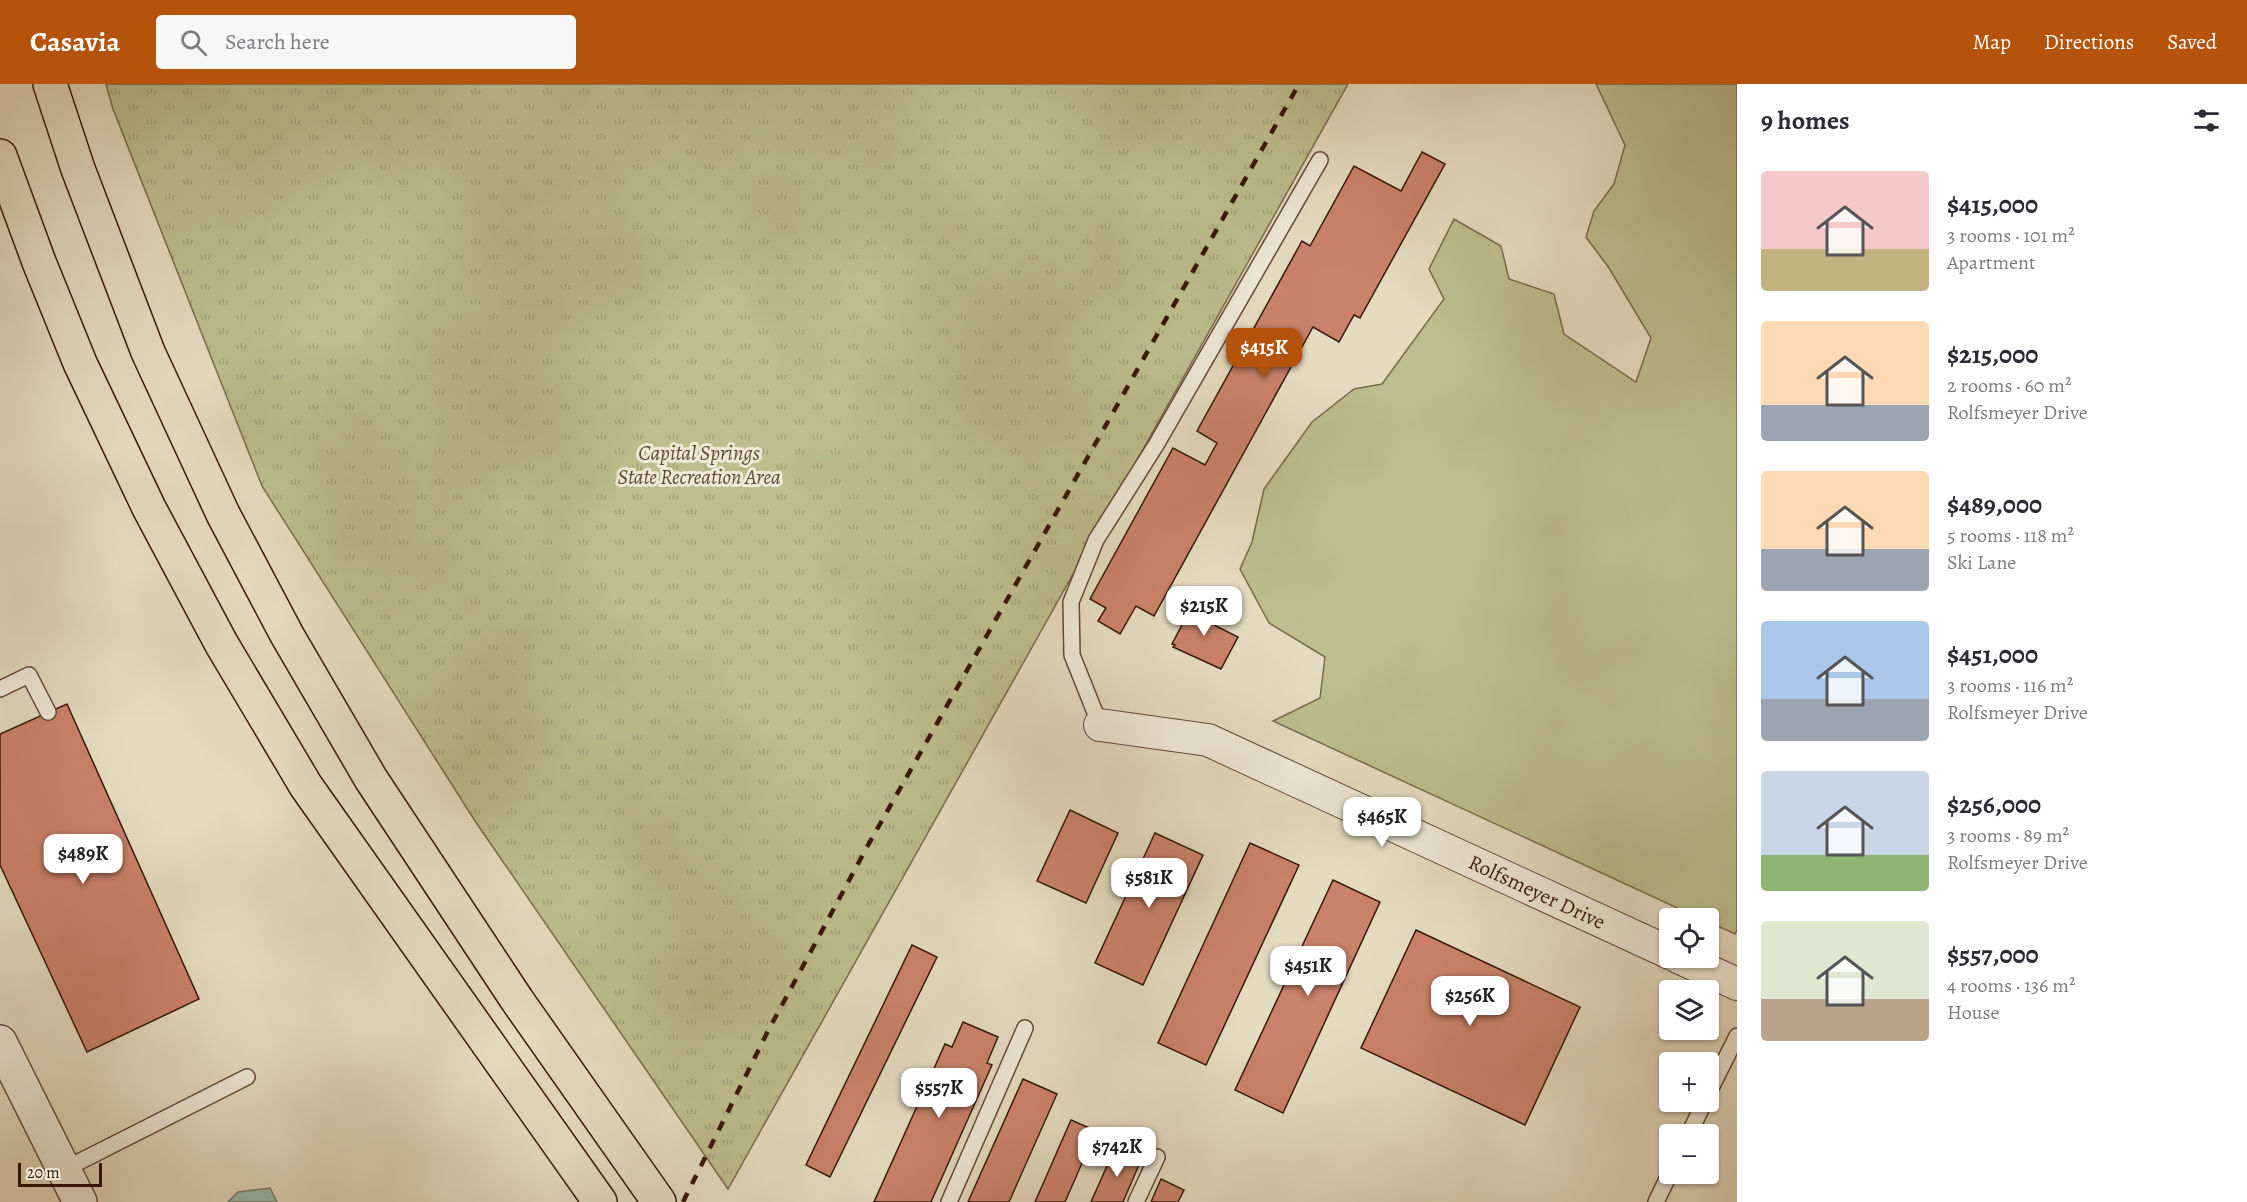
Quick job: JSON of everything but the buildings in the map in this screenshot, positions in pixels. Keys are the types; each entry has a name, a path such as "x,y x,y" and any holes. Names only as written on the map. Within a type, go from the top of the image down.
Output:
{"highway":[{"path":"50,84 78,169 148,352 223,514 286,635 384,799 518,1000 659,1202"},
{"path":"0,156 39,262 80,363 149,508 221,643 306,786 600,1202"}],"street":[{"name":"Rolfsmeyer Drive","path":"1101,725 1208,740 1659,948"},
{"path":"1702,968 1737,984"},
{"path":"3,1059 80,1202"}],"lane":[{"path":"1101,725 1072,655 1071,602 1096,540 1156,445 1320,160"},
{"path":"0,689 29,675 48,712"},
{"path":"949,1202 1025,1028"},
{"path":"1719,1072 1737,1036"},
{"path":"63,1170 247,1077"},
{"path":"1136,1202 1156,1157"},
{"path":"1656,1202 1665,1184"}],"green space":[{"name":"Capital Springs State Recreation Area","path":"106,84 1348,84 728,1189 475,821 262,486 113,109"},
{"path":"1596,84 1737,84 1737,930 1735,934 1719,927 1719,908 1677,908 1273,721 1320,698 1325,657 1269,623 1240,569 1252,542 1264,489 1312,422 1354,389 1382,384 1444,299 1429,269 1454,219 1501,246 1509,279 1554,294 1564,334 1636,382 1651,338 1609,268 1586,237 1594,211 1614,184 1625,145"}],"shaded area":[{"path":"270,1188 277,1202 228,1202 238,1192"}],"railway":[{"path":"683,1202 768,1031 867,847 1299,84"}]}
